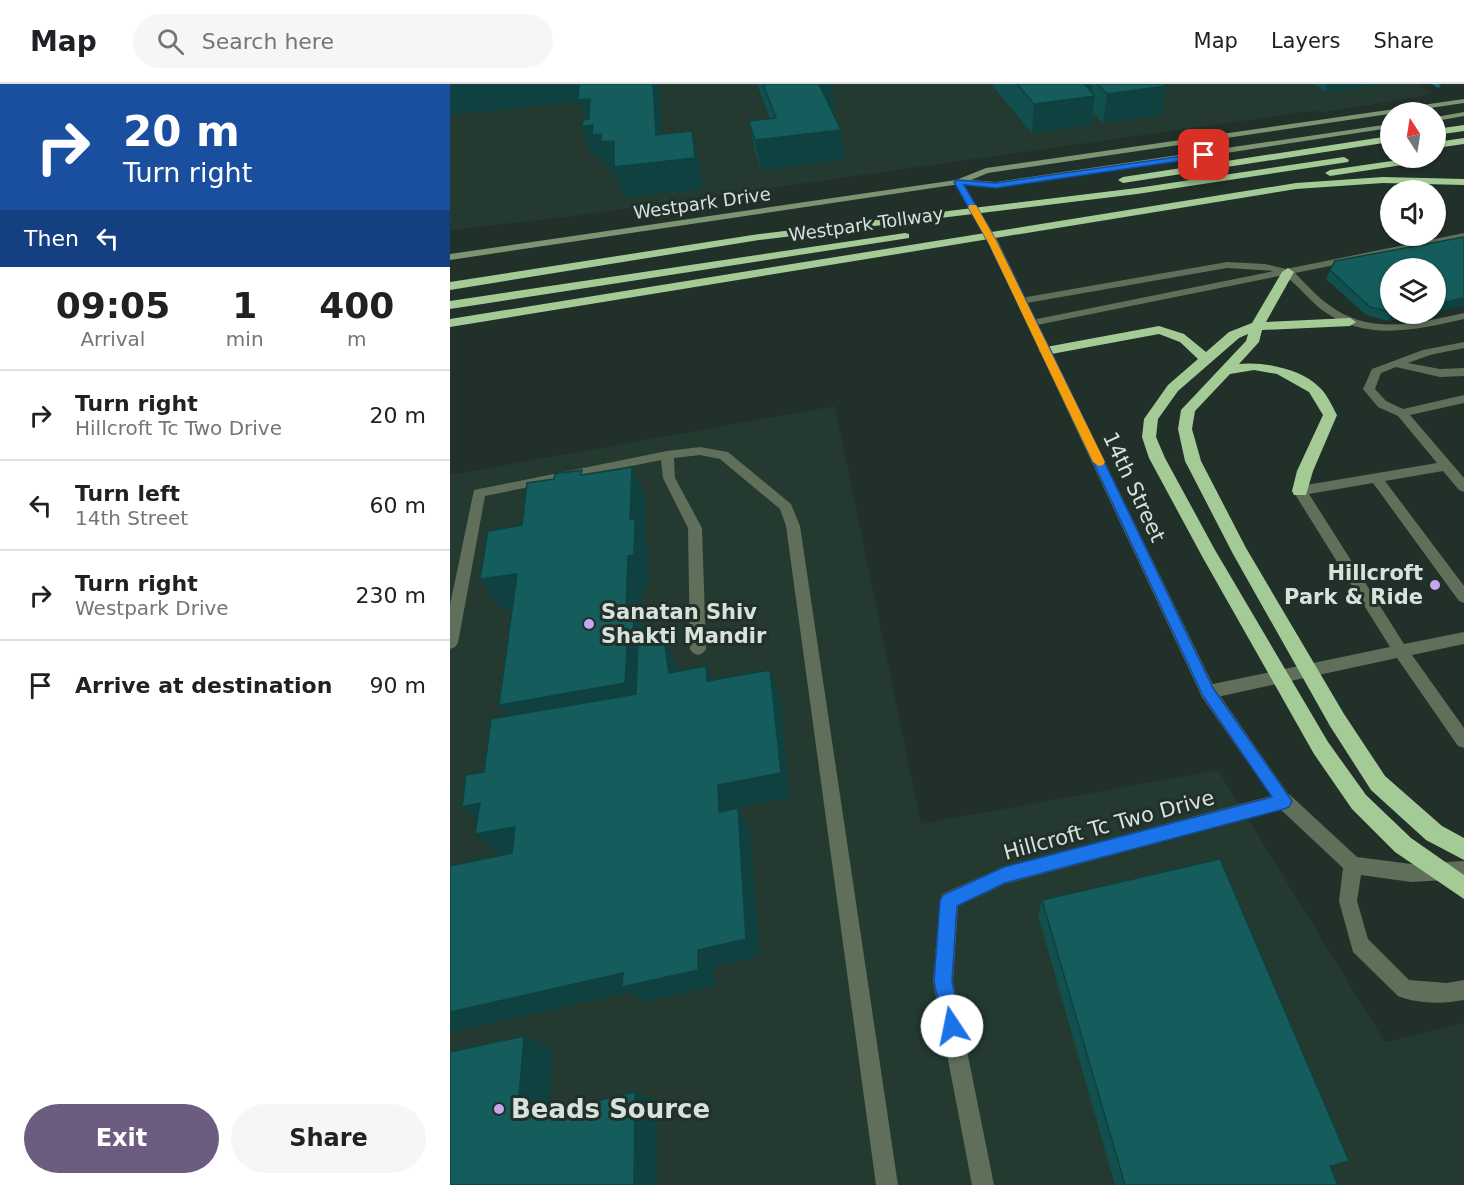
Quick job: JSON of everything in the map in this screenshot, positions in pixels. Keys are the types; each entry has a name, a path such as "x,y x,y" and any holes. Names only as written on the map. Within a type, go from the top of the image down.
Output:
{"highway":[{"path":"1446,131 1464,128"},
{"path":"759,237 1380,141"},
{"path":"1446,144 1464,141"},
{"path":"1446,155 1464,152"},
{"name":"Westpark Tollway","path":"450,286 759,237 1137,190 1380,154"},
{"name":"Westpark Tollway","path":"450,305 721,262 1147,202 1380,166"},
{"path":"450,323 1296,186 1383,180 1464,182"},
{"path":"1288,272 1270,308 1257,326 1252,342 1188,410 1185,429 1193,461 1239,550 1337,720 1378,783 1434,833 1464,850"},
{"path":"1350,322 1257,326 1234,335 1173,388 1152,419 1149,437 1156,458 1209,554 1321,748 1359,802 1403,845 1464,888"},
{"path":"1046,351 1158,330 1177,333 1193,343 1205,359"},
{"path":"1226,370 1254,366 1281,371 1314,389 1330,415 1305,471 1300,491"}],"main road":[{"name":"Westpark Drive","path":"958,182 986,171 1464,100"},
{"path":"1446,117 1464,114"},
{"name":"Westpark Drive","path":"450,257 958,182 996,185 1380,127"}],"street":[{"name":"14th Street","path":"958,182 993,242 1208,692 1284,801 1353,865"},
{"path":"1032,323 1464,236"},
{"path":"1021,301 1227,265 1254,266 1288,272 1311,296 1350,322 1384,329 1414,326 1464,316"},
{"path":"1464,345 1427,352 1376,371 1369,389 1382,404 1402,413 1464,487"},
{"path":"1397,364 1440,373 1464,372"},
{"path":"1402,413 1464,399"},
{"path":"450,643 479,493 667,455 700,451 724,455 786,507 793,526 887,1185"},
{"path":"667,455 669,478 695,528 698,649"},
{"path":"1447,466 1300,491 1400,651 1464,741"},
{"path":"1377,479 1464,597"},
{"path":"1208,692 1464,638"},
{"name":"Hillcroft Tc Two Drive","path":"983,1185 943,981 949,901 1004,876 1284,801"},
{"path":"1464,870 1411,873 1353,865 1348,901 1360,945 1405,989 1447,993 1464,990"}],"shaded area":[{"path":"450,84 1419,84 1433,93 1323,112 1312,111 574,216 450,230"},
{"path":"835,406 921,824 1218,770 1385,1042 1464,1023 1464,1185 450,1185 450,475"}],"building":[{"path":"579,84 653,84 656,135 692,131 695,158 614,167 614,141 601,142 601,134 592,135 593,125 582,126 583,120 589,119 590,99 578,100"},
{"path":"763,84 819,84 841,130 755,140 749,121 776,118"},
{"path":"1017,84 1084,84 1095,96 1034,104"},
{"path":"1097,84 1164,84 1166,86 1107,94"},
{"path":"1464,237 1464,298 1446,302 1446,258 1380,258 1380,310 1370,307 1330,270 1335,261 1416,246 1446,246 1446,240"},
{"name":"Sanatan Shiv Shakti Mandir","path":"632,467 630,519 635,519 634,555 628,556 626,611 634,610 633,644 627,646 625,683 499,705 517,574 480,579 488,531 522,525 527,483 554,479 555,474 582,470 581,475"},
{"path":"664,639 669,673 706,666 707,681 770,670 781,773 718,785 719,812 738,808 746,939 698,950 698,970 622,987 623,973 450,1012 450,866 512,853 515,827 475,834 480,803 462,807 466,775 484,772 491,719 636,694 638,644"},
{"path":"1220,859 1349,1161 1330,1166 1338,1185 1125,1185 1042,900"},
{"name":"Beads Source","path":"524,1036 517,1120 635,1092 634,1185 450,1185 450,1052"}],"slow traffic":[{"path":"973,207 993,242 1099,462"}],"place":[{"name":"Hillcroft Park & Ride","path":"1435,585"},
{"name":"Sanatan Shiv Shakti Mandir","path":"589,624"},
{"name":"Beads Source","path":"499,1109"}],"route":[{"path":"952,1026 943,981 949,901 1004,876 1284,801 1208,692 993,242 958,182 996,185 1204,155"}]}
